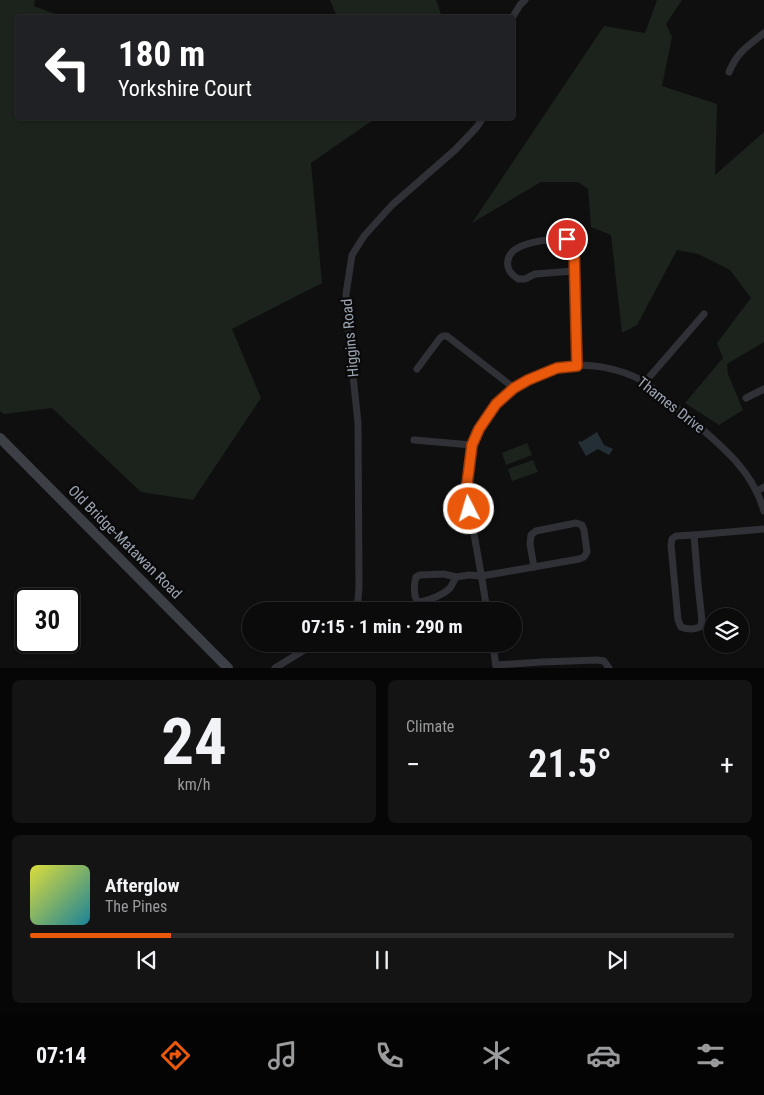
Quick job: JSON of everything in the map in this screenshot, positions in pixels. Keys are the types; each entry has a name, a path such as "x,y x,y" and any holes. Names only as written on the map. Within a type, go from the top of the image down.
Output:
{"main road":[{"name":"Old Bridge-Matawan Road","path":"0,438 228,668"}],"street":[{"path":"514,15 525,0"},
{"path":"729,72 740,52 764,33"},
{"name":"Higgins Road","path":"357,602 359,588 358,423 346,319 346,294 352,255 364,236 392,205 455,150 482,120"},
{"path":"574,272 535,274 525,279 518,279 510,274 507,264 509,255 515,250 535,241 567,239 572,242 574,248 577,366"},
{"path":"645,382 704,314"},
{"path":"418,369 440,338 447,336 514,388"},
{"name":"Thames Drive","path":"485,602 466,492 472,445 479,429 496,404 514,388 536,375 557,368 577,366 604,368 634,376 645,382 715,440 736,460 761,489 764,510"},
{"path":"746,398 764,389"},
{"path":"414,440 472,445"},
{"path":"456,577 451,587 444,592 424,601 418,602 416,599 415,582 416,577 420,575 481,576 534,567 579,559 584,557 588,552 582,525 576,523 536,531 531,535 530,544 534,567"},
{"path":"694,535 702,621 700,627 687,630 680,627 678,620 672,539 676,536 764,529"},
{"path":"275,668 301,652"},
{"path":"494,652 496,666 542,662 569,665 597,660 604,661 609,668"}],"shaded area":[{"path":"0,0 35,0 34,6 58,15 15,15 15,120 373,120 311,163 322,283 232,329 261,398 193,500 141,492 52,408 4,414 0,411"},
{"path":"330,0 436,0 441,15 336,15"},
{"path":"657,0 682,0 666,24 672,37 662,86 717,104 715,175 764,132 764,342 727,364 728,374 743,410 719,425 685,403 723,358 717,343 751,298 730,270 698,254 677,250 637,325 622,333 611,235 591,227 588,189 578,182 541,182 472,223 604,26 645,33"},
{"path":"597,432 604,445 613,449 609,455 598,449 586,456 578,442"},
{"path":"527,443 532,455 506,465 502,453"},
{"path":"533,460 538,472 512,481 508,469"}],"route":[{"path":"469,509 466,492 472,445 479,429 496,404 514,388 536,375 557,368 577,366 574,248 572,242 567,239"}]}
